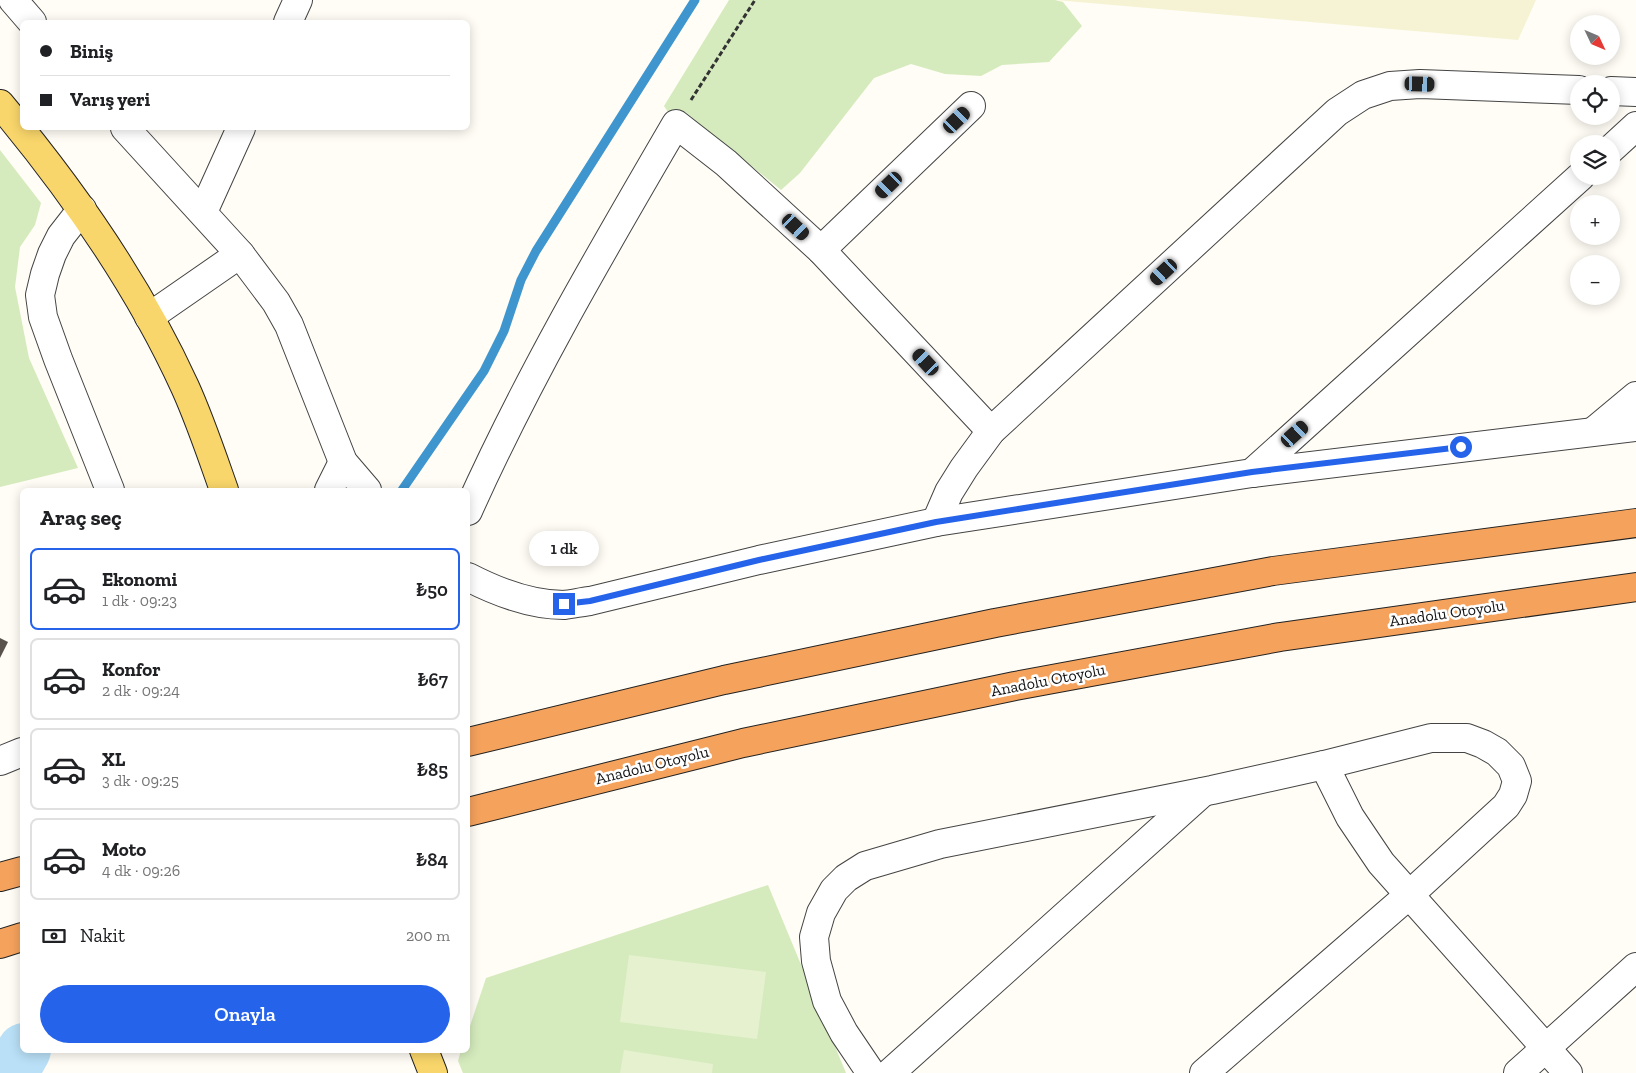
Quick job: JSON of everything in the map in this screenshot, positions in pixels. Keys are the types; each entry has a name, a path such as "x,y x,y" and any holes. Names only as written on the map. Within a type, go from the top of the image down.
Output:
{"highway":[{"path":"470,742 724,680 1005,621 1273,571 1636,523"},
{"name":"Anadolu Otoyolu","path":"470,811 743,743 1015,686 1280,637 1636,587"},
{"path":"0,878 20,871"},
{"path":"0,944 20,938"}],"main road":[{"path":"0,104 20,128"},
{"path":"21,130 58,175 82,209 149,317 185,388 223,488"},
{"path":"425,1053 433,1073"}],"street":[{"path":"13,0 30,20"},
{"path":"289,20 298,0"},
{"path":"936,522 949,492 991,431 1337,112 1363,95 1390,86 1420,84 1570,90"},
{"path":"1620,91 1636,92"},
{"path":"821,250 971,106"},
{"path":"470,507 529,383 676,124 726,163 821,250 991,431"},
{"path":"1620,141 1636,126"},
{"path":"127,130 240,254 276,302 289,325 343,462 365,488"},
{"path":"203,212 240,130"},
{"path":"1252,472 1571,185"},
{"path":"82,209 61,236 52,254 40,295 43,317 58,359 109,488"},
{"path":"149,317 240,254"},
{"path":"1594,431 1636,396"},
{"path":"470,578 510,596 535,602 564,604 590,601 759,560 936,522 1252,472 1636,427"},
{"path":"330,488 343,462"},
{"path":"871,1073 844,1033 827,1001 816,960 814,938 821,913 834,890 846,878 865,866 940,844 1203,792 1324,765 1431,738 1466,738 1483,744 1497,752 1510,766 1517,781 1506,806 1409,895 1204,1073"},
{"path":"0,761 20,753"},
{"path":"1324,765 1350,817 1381,863 1568,1073"},
{"path":"890,1073 1203,792"},
{"path":"1518,1073 1636,967"}],"path":[{"path":"676,124 755,0"}],"shaded area":[{"path":"1055,0 1536,0 1518,40"}],"green space":[{"path":"729,0 1055,0 1063,2 1082,26 1049,62 1002,65 981,76 945,74 911,64 874,78 800,173 781,190 684,111 676,124 664,106"},
{"path":"0,150 41,203 35,225 20,247 15,287 29,358 78,468 0,487"},
{"path":"768,885 846,1073 463,1073 458,1061 460,1053 470,1053 470,1026 486,978"},
{"path":"629,955 766,972 757,1039 620,1022"},
{"path":"624,1050 713,1064 712,1073 620,1073"}],"building":[{"path":"0,638 8,642 0,658"}],"waterway":[{"path":"403,488 484,371 504,331 521,280 536,251 695,0"},
{"path":"11,1073 22,1053"}],"route":[{"path":"564,604 590,601 759,560 936,522 1252,472 1461,447"}]}
